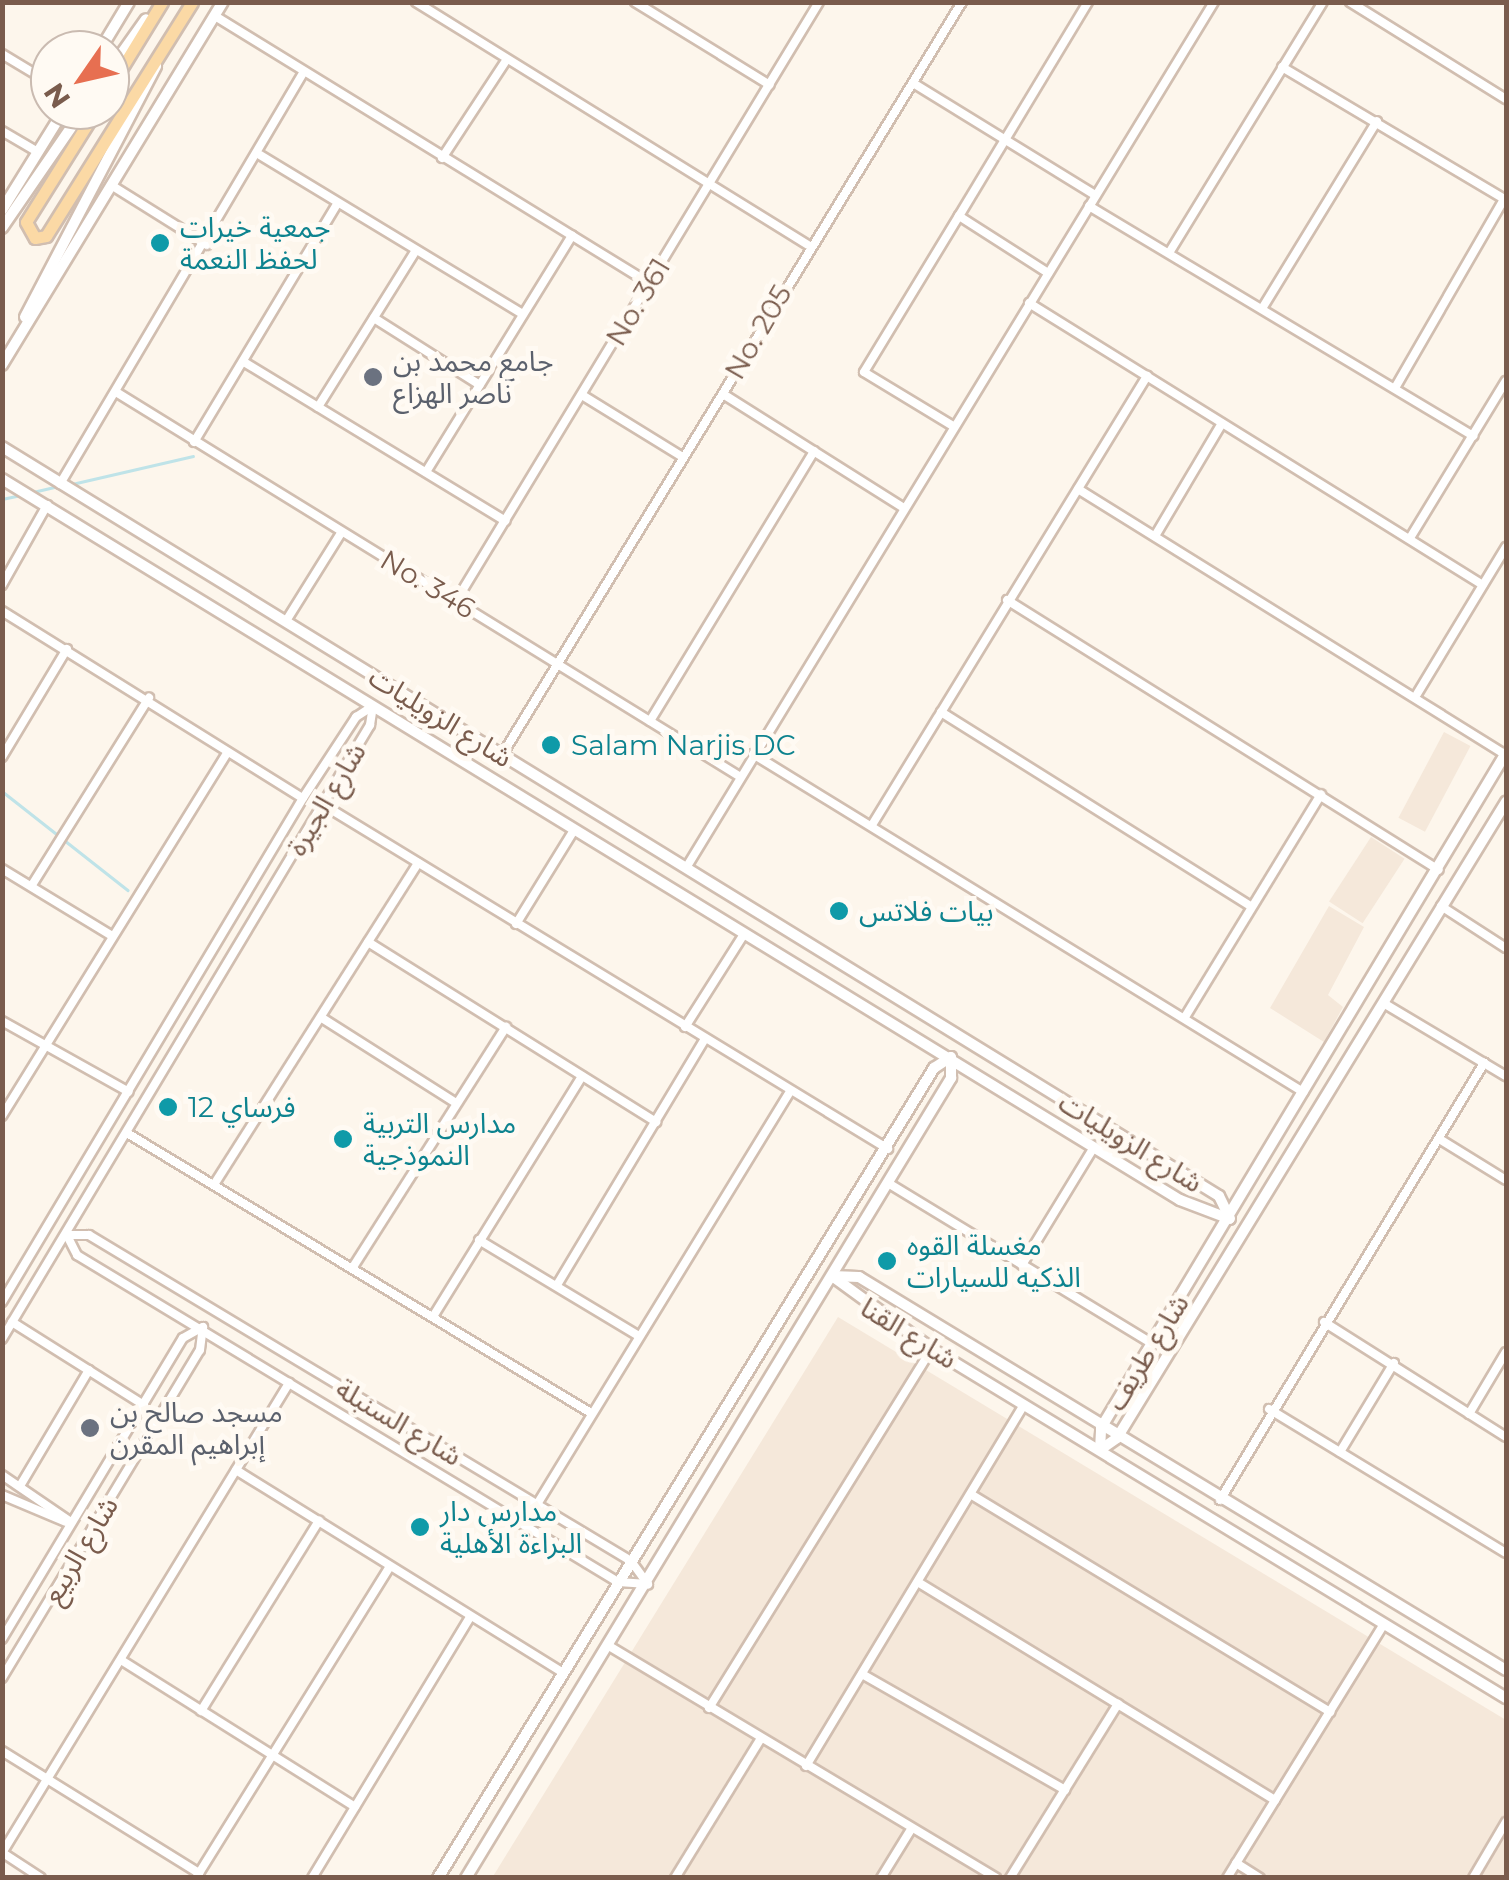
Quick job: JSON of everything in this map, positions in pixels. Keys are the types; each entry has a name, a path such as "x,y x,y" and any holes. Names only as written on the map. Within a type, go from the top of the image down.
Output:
{"main road":[{"path":"130,53 160,2"},
{"path":"130,102 192,2"},
{"path":"84,130 26,222 35,238 46,236 112,130"}],"street":[{"path":"112,30 129,2"},
{"path":"130,43 160,2"},
{"path":"3,364 223,2"},
{"path":"416,2 808,246"},
{"path":"635,2 770,85"},
{"name":"No. 205","path":"502,755 681,456 723,394 808,246 962,2"},
{"path":"954,426 864,372 1088,2"},
{"path":"686,868 1214,2"},
{"path":"1169,253 1323,2"},
{"path":"1350,2 1506,99"},
{"name":"No. 361","path":"456,601 770,85 815,4"},
{"path":"215,16 302,74 649,283"},
{"path":"3,364 167,43"},
{"path":"2,54 30,70"},
{"path":"442,158 507,59"},
{"path":"1282,67 1506,200 1395,388"},
{"path":"60,484 207,245 302,74"},
{"path":"912,83 1095,195"},
{"path":"1263,307 1376,120"},
{"path":"2,130 38,152"},
{"path":"2,210 52,130"},
{"path":"2,228 69,130"},
{"path":"260,155 523,314"},
{"path":"110,184 207,245"},
{"path":"194,442 337,204"},
{"path":"1090,206 1474,436"},
{"path":"959,216 1048,273"},
{"path":"426,472 572,236"},
{"path":"318,407 416,250"},
{"path":"1030,304 1483,585"},
{"path":"374,318 480,384"},
{"path":"244,362 505,521"},
{"path":"872,825 1148,376"},
{"path":"1410,538 1504,392 1506,381"},
{"name":"No. 346","path":"116,392 740,776"},
{"path":"723,394 904,508"},
{"path":"582,395 681,456"},
{"path":"1155,536 1222,423"},
{"name":"شارع الزويليات","path":"2,446 1219,1196 1230,1219"},
{"path":"650,720 814,452"},
{"name":"شارع الزويليات","path":"2,478 1208,1217 1230,1219"},
{"path":"1078,489 1417,694 1506,754"},
{"path":"2,585 47,505"},
{"path":"286,621 342,533"},
{"path":"1417,694 1506,547"},
{"path":"1007,600 1438,870"},
{"path":"2,610 150,698 302,798"},
{"path":"2,756 67,649"},
{"path":"32,885 150,698"},
{"name":"شارع الجيرة","path":"2,1302 302,798 356,717 373,706"},
{"name":"شارع الجيرة","path":"2,1339 322,804 373,706"},
{"path":"941,712 1250,906"},
{"path":"2,1116 228,752"},
{"path":"753,754 1185,1016 1302,1092"},
{"name":"شارع طريف","path":"1100,1450 1101,1428 1506,754"},
{"path":"1185,1016 1321,794"},
{"name":"شارع طريف","path":"1100,1450 1117,1438 1506,802"},
{"path":"322,804 789,1093 888,1149"},
{"path":"516,924 574,830"},
{"path":"215,1183 418,863"},
{"path":"2,869 112,936"},
{"path":"1441,906 1506,948"},
{"path":"685,1027 744,934"},
{"path":"368,942 656,1122"},
{"path":"1385,1004 1506,1076"},
{"path":"322,1018 456,1103"},
{"path":"2,1021 47,1040 129,1092"},
{"path":"353,1267 506,1027"},
{"path":"557,1285 705,1040"},
{"path":"438,1878 631,1561 888,1149 950,1057"},
{"path":"466,1878 648,1584 951,1078 950,1057"},
{"path":"1220,1500 1269,1410 1440,1140 1484,1063"},
{"path":"434,1315 582,1076"},
{"path":"536,1506 637,1335 789,1093"},
{"path":"127,1133 592,1413"},
{"path":"1440,1140 1506,1180"},
{"path":"1022,1265 1094,1147"},
{"path":"888,1183 1152,1344"},
{"name":"شارع السنبلة","path":"67,1235 90,1235 631,1561 648,1584 618,1582 288,1384 202,1327 77,1256 67,1235"},
{"path":"479,1240 637,1335"},
{"name":"شارع القنا","path":"832,1276 932,1349 1506,1698"},
{"name":"شارع القنا","path":"832,1276 859,1277 1117,1438 1506,1670"},
{"path":"12,1322 144,1405"},
{"path":"1324,1322 1506,1438"},
{"name":"شارع الربيع","path":"2,1639 5,1628 184,1338 202,1327"},
{"name":"شارع الربيع","path":"2,1678 200,1350 202,1327"},
{"path":"710,1708 932,1349"},
{"path":"1469,1414 1506,1352"},
{"path":"1340,1452 1393,1364"},
{"path":"20,1486 89,1370"},
{"path":"41,1878 3,1853 288,1384"},
{"path":"806,1766 921,1584 1024,1405"},
{"path":"1269,1410 1506,1551"},
{"path":"236,1470 563,1673"},
{"path":"2,1475 70,1522"},
{"path":"2,1495 70,1522"},
{"path":"972,1495 1330,1712"},
{"path":"201,1711 319,1522"},
{"path":"2,1751 197,1875 390,1566"},
{"path":"921,1584 1276,1800"},
{"path":"312,1878 470,1617"},
{"path":"1227,1878 1384,1624"},
{"path":"609,1646 910,1830 996,1878"},
{"path":"121,1660 354,1808"},
{"path":"862,1674 1065,1790"},
{"path":"1010,1878 1118,1704"},
{"path":"675,1878 761,1738"},
{"path":"1473,1878 1506,1822"},
{"path":"881,1878 910,1830"},
{"path":"1236,1863 1260,1878"}],"shaded area":[{"path":"1444,732 1470,746 1425,832 1398,818"},
{"path":"1371,837 1405,859 1363,923 1329,902"},
{"path":"1329,906 1364,927 1328,995 1343,1007 1324,1042 1270,1008"},
{"path":"838,1317 1506,1720 1506,1877 492,1878"}],"waterway":[{"path":"72,484 193,456"},
{"path":"33,492 60,486"},
{"path":"2,499 21,495"},
{"path":"2,791 128,890"}],"place":[{"name":"جمعية خيرات لحفظ النعمة","path":"160,243"},
{"name":"جامع محمد بن ناصر الهزاع","path":"373,377"},
{"name":"Salam Narjis DC","path":"551,745"},
{"name":"بيات فلاتس","path":"839,911"},
{"name":"فرساي 12","path":"168,1107"},
{"name":"مدارس التربية النموذجية","path":"343,1139"},
{"name":"مغسلة القوه الذكيه للسيارات","path":"887,1261"},
{"name":"مسجد صالح بن إبراهيم المقرن","path":"90,1428"},
{"name":"مدارس دار البراءة الأهلية","path":"420,1527"}]}
